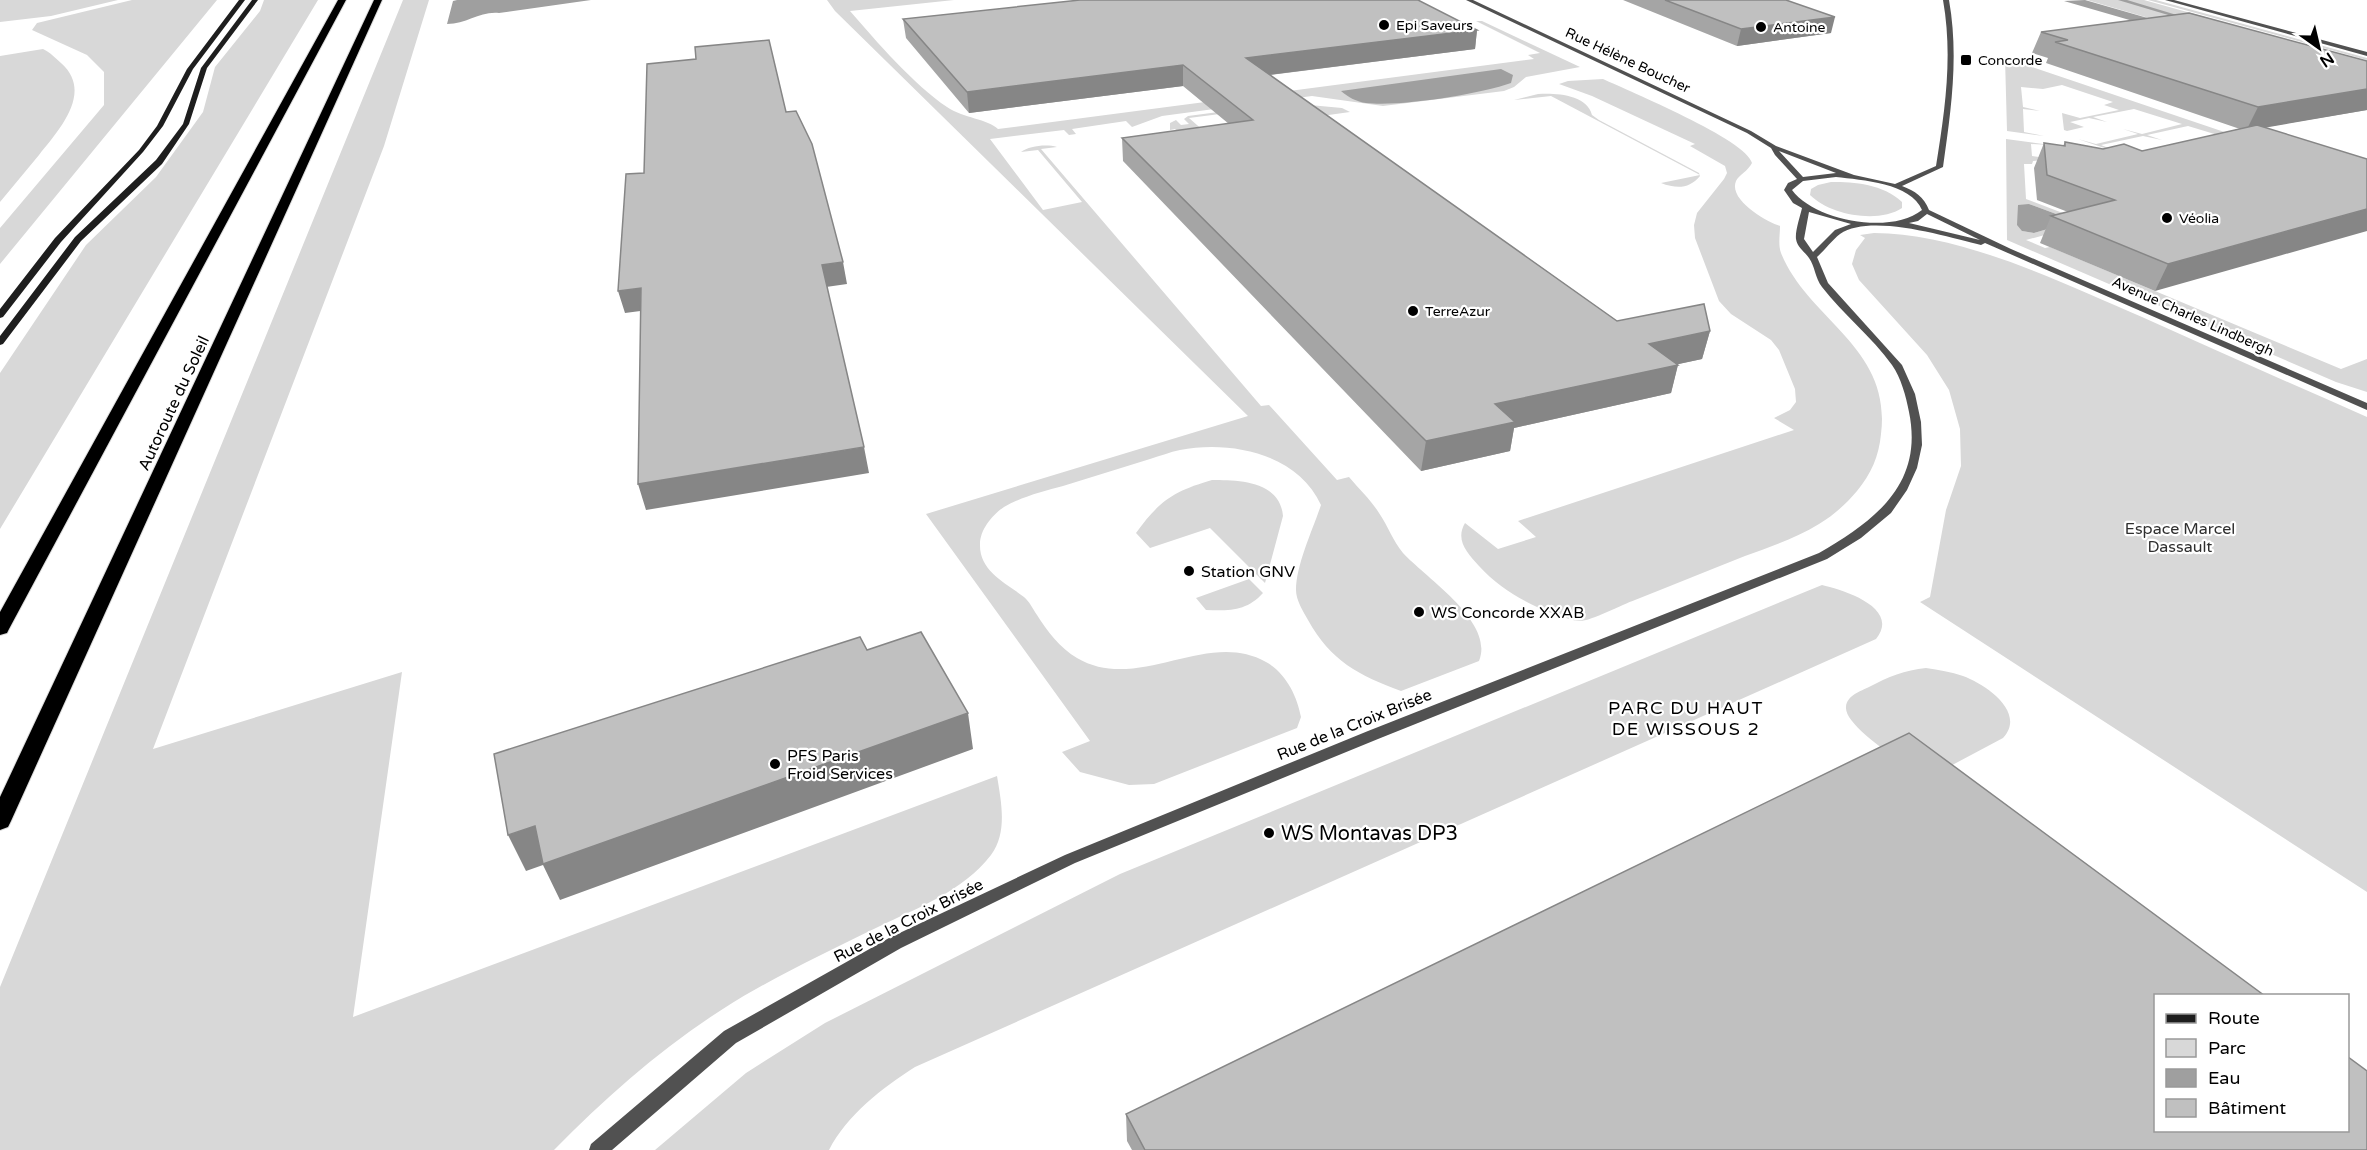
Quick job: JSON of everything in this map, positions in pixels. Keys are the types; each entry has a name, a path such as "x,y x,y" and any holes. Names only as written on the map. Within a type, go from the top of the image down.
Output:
{"highway":[{"path":"0,629 342,0"},
{"name":"Autoroute du Soleil","path":"0,821 378,0"}],"main road":[{"path":"0,315 58,240 141,152 160,126 190,69 242,0"},
{"path":"0,342 78,239 159,162 186,124 204,68 255,0"}],"street":[{"name":"Rue Hélène Boucher","path":"1469,0 1749,132 1774,147 1851,176 1896,186 1920,199 1926,211"},
{"path":"1896,186 1939,167 1946,127 1951,60 1952,27 1946,0"},
{"path":"2168,0 2367,54"},
{"name":"Rue Hélène Boucher","path":"1774,147 1777,154 1801,179 1851,176"},
{"path":"1801,179 1791,185 1788,190 1796,202 1835,218 1861,223 1898,224 1919,218 1926,211"},
{"name":"Rue de la Croix Brisée","path":"598,1150 730,1037 895,943 1070,859 1823,556 1857,536 1887,511 1902,490 1912,468 1917,445 1916,422 1910,394 1897,365 1824,284 1813,257 1805,249 1800,239 1806,208"},
{"name":"Avenue Charles Lindbergh","path":"1926,211 2008,251 2367,406"},
{"path":"1813,257 1838,232 1861,223"},
{"name":"Avenue Charles Lindbergh","path":"1898,224 2008,251"}],"green space":[{"path":"0,0 118,0 51,16 0,22"},
{"path":"132,0 217,0 0,264 0,228 104,105 104,72 87,55 32,30 37,23"},
{"path":"264,0 318,0 0,529 0,373 86,245 156,177 203,112 215,67 260,11"},
{"path":"403,0 429,0 384,146 153,749 402,672 353,1017 997,776 1002,816 1000,836 991,855 967,879 953,889 771,981 701,1023 649,1062 554,1150 0,1150 0,987"},
{"path":"827,0 954,0 850,11 896,62 934,98 953,111 988,123 998,129 1534,59 1528,55 1540,53 1476,21 1482,21 1580,67 1526,77 1514,87 1504,91 1383,106 1312,96 1162,116 1132,127 1126,121 1072,129 1076,134 1069,135 1064,130 990,139 1043,210 1082,202 1038,150 1021,152 1038,146 1057,147 1041,149 1261,406 1269,405 1337,480 1349,477 1376,508 1403,553 1456,602 1477,631 1481,646 1479,661 1401,691 1347,665 1326,646 1317,634 1298,602 1296,594 1302,558 1321,505 1310,488 1296,473 1261,455 1220,447 1200,447 1172,452 1033,495 1004,507 995,514 982,533 980,544 984,562 995,575 1026,599 1054,639 1077,658 1100,667 1124,669 1196,655 1220,652 1243,654 1266,662 1279,672 1297,701 1301,717 1297,728 1154,784 1129,785 1080,772 1062,752 1090,741 926,514 1248,416 835,11"},
{"path":"2087,0 2144,0 2367,62 2166,23"},
{"path":"2148,0 2156,0 2367,58 2367,60"},
{"path":"43,49 61,63 70,74 74,86 74,98 56,134 0,202 0,56"},
{"path":"2005,58 2367,180 2188,126 2147,135 2162,140 2143,136 2101,145 2116,151 2113,151 2078,139 2096,144 2138,134 2123,129 2142,134 2182,124 2134,109 2093,117 2107,122 2089,118 2070,122 2084,127 2067,131 2064,130 2062,113 2080,118 2119,110 2104,105 2113,102 2062,85 2043,89 2021,87 2023,107 2040,111 2023,109 2024,132 2044,136 2007,131"},
{"path":"1603,79 1710,129 1745,153 1752,163 1736,181 1735,188 1738,195 1743,203 1758,215 1780,226 1780,250 1793,276 1861,356 1874,378 1881,404 1881,434 1876,457 1862,485 1844,505 1819,524 1783,542 1580,621 1533,605 1496,582 1464,546 1461,535 1465,523 1498,549 1536,537 1518,521 1794,430 1774,418 1790,410 1796,402 1795,389 1779,350 1771,340 1731,314 1719,301 1695,238 1694,225 1697,213 1724,179 1727,173 1725,166 1690,146 1695,144 1592,96 1559,84 1568,81"},
{"path":"1538,94 1570,96 1577,99 1584,103 1592,115 1599,120 1700,175 1551,96 1514,100"},
{"path":"1288,103 1342,108 1350,112 1300,119 1282,106 1189,118 1205,132 1196,148 1175,129 1170,130 1170,123 1176,120 1181,125 1189,124 1184,119 1188,116"},
{"path":"2006,139 2050,145 2031,144 2032,156 2053,159 2024,164 2026,199 2081,220 2078,226 2026,240 2045,248 2050,247 2341,369 2367,359 2367,392 2336,382 2007,240","holes":["2029,204 2075,221 2034,233 2022,231"]},
{"path":"1700,175 1687,186 1661,183"},
{"path":"1831,182 1878,188 1902,202 1902,208 1880,216 1868,216 1854,215 1829,208 1810,195 1811,189"},
{"name":"Espace Marcel Dassault","path":"1874,233 1907,235 1941,241 2011,262 2367,417 2367,892 1920,602 1930,597 1946,510 1961,466 1960,429 1949,390 1927,355 1859,280 1852,264 1856,250 1865,238 1860,235"},
{"path":"1212,480 1246,482 1256,485 1266,489 1280,504 1283,516 1265,583 1210,528 1150,548 1136,533 1152,513 1168,499 1187,488"},
{"path":"1249,579 1263,593 1244,607 1230,610 1206,610 1196,598"},
{"path":"1822,585 1855,596 1876,610 1881,618 1882,628 1876,639 915,1067 866,1103 845,1125 829,1150 655,1150 746,1073 825,1023 1120,874"},
{"path":"1926,668 1945,671 1982,685 2000,700 2010,718 2009,728 2003,738 1926,779 1866,735 1855,725 1846,707 1849,699 1858,692 1897,674"}],"water":[{"path":"591,0 486,14 447,24 453,1"},
{"path":"2085,0 2158,21 2133,21 2064,1"},
{"path":"1501,69 1513,75 1511,83 1440,99 1381,104 1366,103 1359,102 1341,91"},
{"path":"2029,204 2075,221 2034,233 2022,231 2017,225 2018,205"}],"building":[{"path":"1080,0 1418,0 1477,30 1246,58 1617,321 1704,304 1710,331 1649,344 1678,365 1495,404 1515,422 1426,441 1122,138 1253,120 1183,65 967,92 903,19"},
{"path":"1665,0 1786,0 1835,17 1741,29"},
{"path":"2189,13 2367,61 2367,89 2258,107 2055,42 2068,40 2041,32"},
{"path":"769,40 786,112 796,111 812,144 843,262 822,265 864,447 638,484 641,288 618,291 626,174 644,173 647,64 696,59 695,47"},
{"name":"Véolia","path":"2257,125 2367,159 2367,209 2168,264 2051,216 2115,200 2047,175 2044,143 2065,146 2065,142 2103,149 2124,144 2142,151"},
{"path":"921,632 968,713 543,864 535,826 508,835 494,754 860,637 867,650"},
{"path":"1909,733 2262,994 2154,994 2154,1132 2349,1132 2349,1058 2367,1071 2367,1150 1145,1150 1126,1114"}],"waterway":[{"path":"2121,0 2187,19"}],"place":[{"name":"Epi Saveurs","path":"1384,25"},
{"name":"Antoine","path":"1761,27"},
{"name":"Concorde","path":"1966,60"},
{"name":"Véolia","path":"2167,218"},
{"name":"TerreAzur","path":"1413,311"},
{"name":"Station GNV","path":"1189,571"},
{"name":"WS Concorde XXAB","path":"1419,612"},
{"name":"PFS Paris Froid Services","path":"775,764"},
{"name":"WS Montavas DP3","path":"1269,833"}],"district":[{"name":"PARC DU HAUT DE WISSOUS 2","path":"1686,718"}]}
